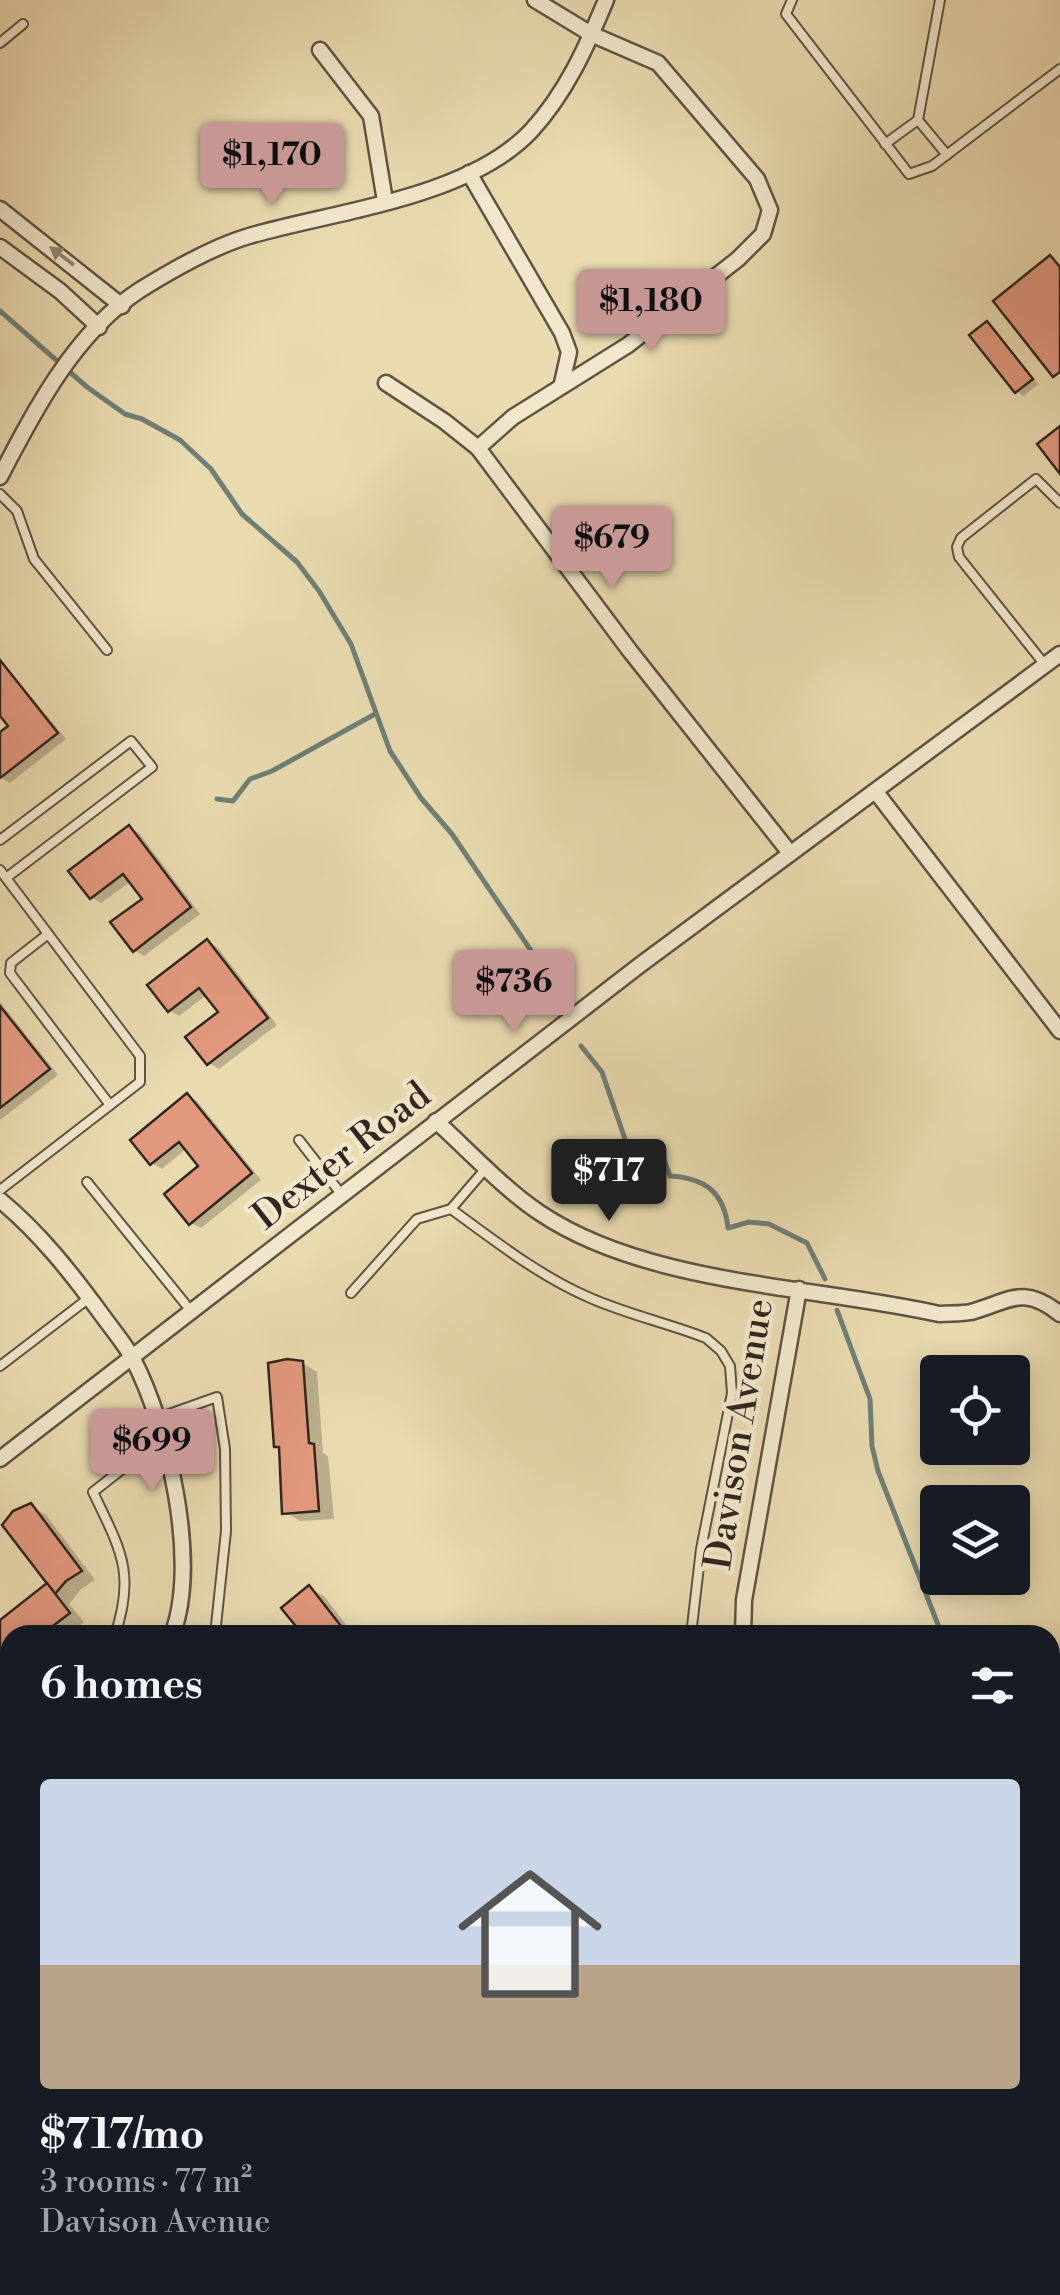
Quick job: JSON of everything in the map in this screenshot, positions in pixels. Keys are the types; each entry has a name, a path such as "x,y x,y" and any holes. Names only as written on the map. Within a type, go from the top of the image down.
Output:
{"street":[{"path":"478,448 514,416 628,345 738,259 763,234 770,210 758,179 658,64 591,34 535,0"},
{"path":"0,477 43,395 100,327 137,292 244,238 420,194 501,157 530,133 564,89 606,0"},
{"path":"320,50 371,116 384,201"},
{"path":"469,173 562,333 569,352 562,384"},
{"path":"0,209 122,306"},
{"path":"0,247 60,291 100,327"},
{"path":"386,383 444,420 478,448 630,651 790,853"},
{"name":"Dexter Road","path":"0,1459 790,853 1060,654"},
{"path":"876,792 1060,1030"},
{"name":"Davison Avenue","path":"436,1122 540,1213 603,1246 671,1268 799,1288 744,1600 743,1625"},
{"path":"0,1200 32,1228 132,1356 158,1418 182,1528 176,1625"},
{"path":"799,1288 939,1314 968,1313 1002,1300 1030,1296 1060,1314"}],"lane":[{"path":"792,0 786,14 909,174 932,166 1060,69"},
{"path":"886,144 918,120 940,0"},
{"path":"0,42 24,24"},
{"path":"918,120 947,155"},
{"path":"1045,665 959,557 957,547 961,538 1036,479 1060,503"},
{"path":"0,494 17,511 34,560 108,650"},
{"path":"0,840 131,741 152,767 3,874 140,1056 140,1082 0,1190"},
{"path":"48,934 11,963 10,973 110,1105"},
{"path":"299,1140 342,1195"},
{"path":"352,1292 417,1219 451,1209 488,1167"},
{"path":"86,1182 192,1310"},
{"path":"451,1209 528,1266 557,1282 590,1298 706,1338 721,1350 730,1366 732,1394 702,1549 692,1625"},
{"path":"0,1366 89,1298"},
{"path":"158,1418 218,1397 225,1450 226,1532 216,1625"},
{"path":"118,1625 126,1602 123,1556 93,1492 162,1438"}],"building":[{"path":"1050,255 1060,267 1060,372 1053,377 993,301"},
{"path":"987,321 1033,379 1015,393 969,335"},
{"path":"1060,426 1060,474 1037,444"},
{"path":"0,660 58,733 0,778 0,732 8,726 0,716"},
{"path":"129,825 191,907 133,952 110,922 142,899 123,874 90,899 68,871"},
{"path":"207,939 268,1018 207,1065 185,1037 218,1012 199,988 168,1012 147,985"},
{"path":"0,1006 50,1069 0,1108"},
{"path":"187,1093 252,1173 189,1225 164,1194 198,1166 179,1142 150,1165 130,1140"},
{"path":"303,1361 319,1511 282,1514 279,1447 274,1447 268,1363"},
{"path":"31,1503 82,1571 55,1594 2,1525 13,1511"},
{"path":"47,1583 70,1613 54,1625 0,1625 0,1620"},
{"path":"309,1585 340,1625 295,1625 281,1608"}],"waterway":[{"path":"0,311 87,387 125,414 180,440 211,469 242,514 297,562 351,644 390,751 421,798 452,834 536,958 553,990"},
{"path":"217,799 233,801 250,779 272,771 375,714"},
{"path":"581,1046 602,1072 626,1142 636,1159 664,1160 670,1176 693,1180 711,1189 722,1205 728,1228 749,1222 769,1224 807,1243 825,1279"},
{"path":"837,1310 870,1399 872,1446 878,1471 938,1625"}]}
